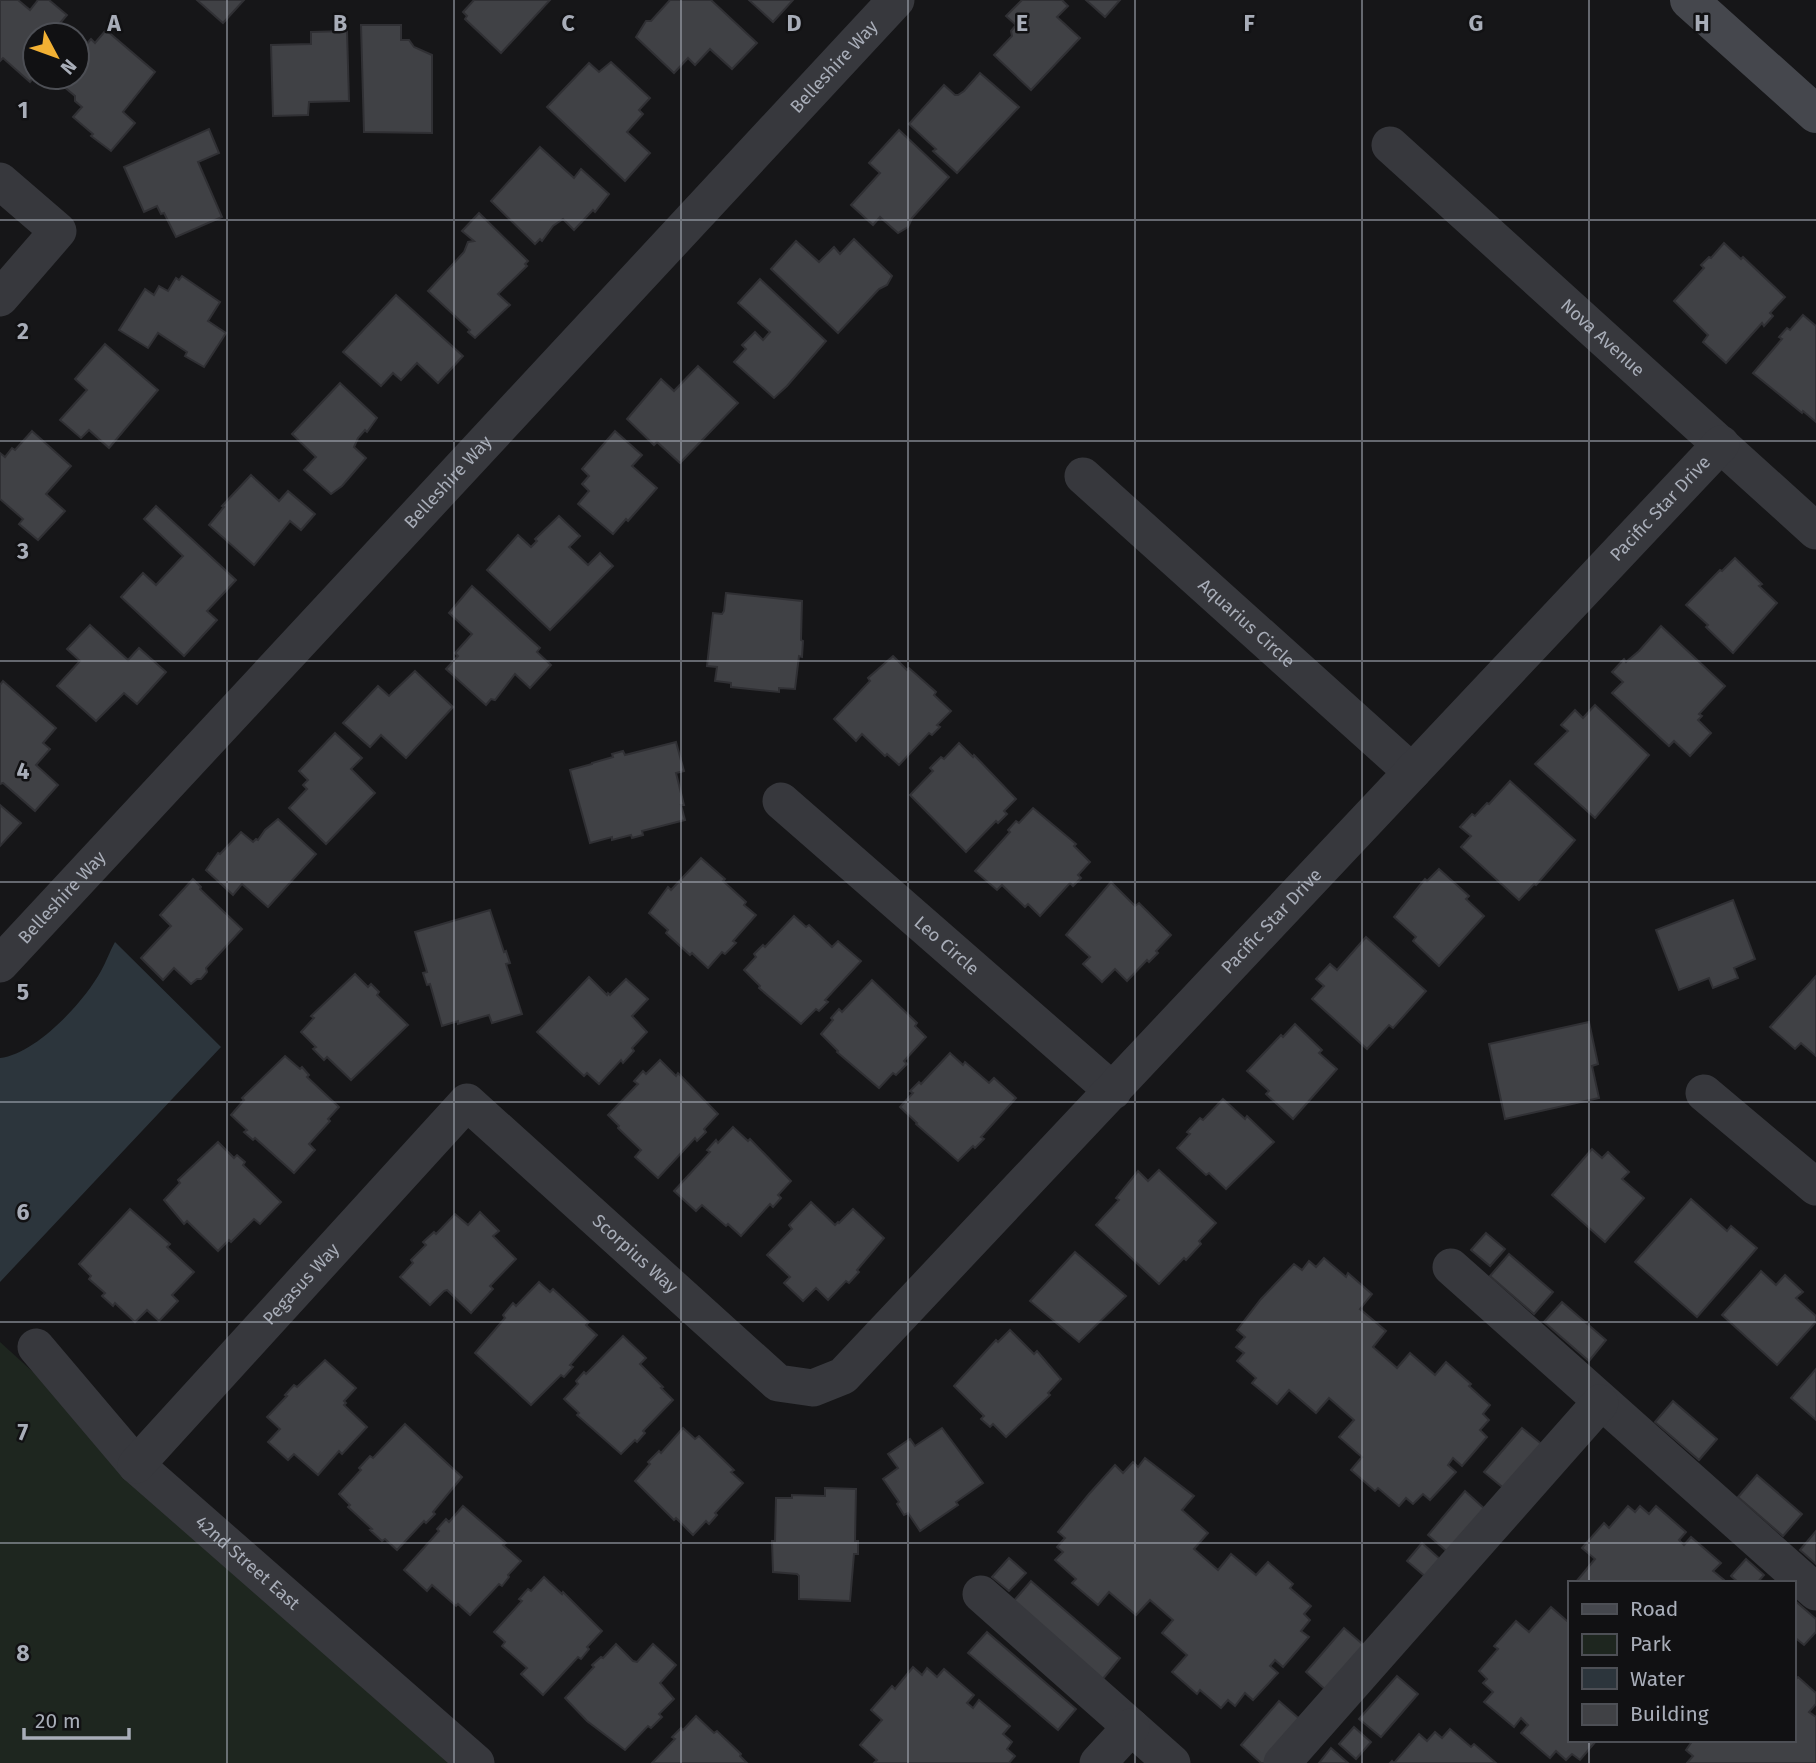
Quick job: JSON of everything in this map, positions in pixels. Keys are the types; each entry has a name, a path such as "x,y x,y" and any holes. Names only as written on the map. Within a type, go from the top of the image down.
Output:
{"main road":[{"path":"1689,0 1816,114"}],"street":[{"name":"Belleshire Way","path":"0,964 896,0"},
{"name":"Nova Avenue","path":"1390,145 1816,531"},
{"path":"0,181 58,230 0,298"},
{"name":"Pacific Star Drive","path":"813,1388 843,1376 1721,444"},
{"name":"Aquarius Circle","path":"1083,476 1412,772"},
{"name":"Leo Circle","path":"781,801 1113,1091"},
{"path":"1704,1093 1816,1187"},
{"name":"Scorpius Way","path":"467,1102 778,1383 813,1388"},
{"name":"Pegasus Way","path":"136,1465 467,1102"},
{"path":"1451,1267 1600,1403 1816,1592"},
{"name":"42nd Street East","path":"36,1347 136,1465 476,1763"},
{"path":"1282,1763 1600,1403"},
{"path":"981,1594 1172,1763"},
{"path":"1098,1763 1130,1727"}],"green space":[{"path":"0,1342 465,1763 0,1763"}],"water":[{"path":"115,942 221,1047 0,1282 0,1058 29,1047 58,1025 93,983"}],"building":[{"path":"0,0 18,0 30,10 38,0 49,0 67,15 62,21 21,21 21,74 3,58 0,61"},
{"path":"197,0 244,0 223,23"},
{"path":"474,0 550,0 501,53 465,19 467,16 463,12"},
{"path":"670,0 711,0 757,43 732,69 710,49 695,65 688,58 674,73 636,37 646,21 651,21"},
{"path":"749,0 793,0 773,22"},
{"path":"1022,0 1062,0 1068,6 1057,17 1080,38 1031,90 994,55 1012,36 1011,31 1016,25 1006,16"},
{"path":"1086,0 1120,0 1105,17"},
{"path":"361,25 401,25 401,40 409,40 414,47 432,55 432,133 364,132"},
{"path":"106,30 155,72 123,112 135,123 111,151 91,136 93,134 73,117 82,107 69,91 91,91 91,39 95,43"},
{"path":"347,31 349,101 309,102 308,115 273,116 271,45 311,44 311,32"},
{"path":"611,62 650,98 639,110 643,114 627,132 650,153 625,181 547,107 589,63 599,72"},
{"path":"980,73 1019,107 957,173 909,124 944,85 958,95"},
{"path":"209,129 219,153 198,162 222,217 176,237 164,213 161,214 157,206 144,212 124,167"},
{"path":"899,130 949,177 912,218 908,227 898,233 880,217 873,225 851,205 880,173 869,163"},
{"path":"540,147 574,178 581,169 609,194 595,212 593,210 574,230 563,219 553,226 542,241 540,239 535,244 491,201"},
{"path":"479,213 528,261 525,264 527,266 498,294 510,305 475,338 468,332 470,330 428,291 464,252 468,242 474,241 462,231"},
{"path":"854,239 892,276 887,285 879,289 838,333 771,269 796,241 819,262 834,247 840,254"},
{"path":"1724,243 1741,259 1743,257 1785,297 1770,313 1773,316 1764,326 1762,323 1726,363 1703,342 1708,335 1674,301 1704,268 1701,265"},
{"path":"182,276 220,302 208,321 226,333 204,367 185,356 187,352 158,333 148,348 119,330 145,289 154,295 159,286 168,291 176,278 179,280"},
{"path":"760,279 826,341 774,398 734,362 746,349 742,345 755,332 763,340 770,332 738,303"},
{"path":"396,295 463,356 438,383 417,363 401,380 393,373 381,386 343,352"},
{"path":"1803,315 1816,326 1816,422 1753,373 1782,339 1779,337 1787,328 1790,330"},
{"path":"105,344 158,390 109,448 89,430 81,438 60,420 87,390 75,379"},
{"path":"698,366 738,403 680,463 657,442 654,445 627,419 661,379 674,391"},
{"path":"340,383 377,418 367,432 365,430 358,438 354,447 366,458 342,486 331,494 304,470 316,457 292,434"},
{"path":"32,431 71,466 46,494 65,511 38,540 19,524 23,519 0,499 0,453 5,457"},
{"path":"615,431 642,455 632,466 657,488 613,534 578,504 589,491 582,484 589,476 582,469"},
{"path":"251,475 279,501 288,491 315,514 301,530 290,521 254,565 209,525 224,507 222,506"},
{"path":"156,506 236,580 207,611 217,620 184,656 121,597 143,573 156,585 183,556 144,519"},
{"path":"559,516 580,536 569,547 588,565 600,553 613,566 550,630 487,570 518,535 531,547 537,541 535,539"},
{"path":"1735,558 1777,603 1733,653 1686,605"},
{"path":"472,586 540,648 537,652 551,665 530,688 515,674 495,700 491,699 486,705 446,669 458,656 455,653 472,634 449,613"},
{"path":"726,593 802,601 802,657 799,656 795,689 779,688 779,692 731,687 731,683 715,681 717,667 707,666 713,613 722,614 724,611"},
{"path":"90,625 128,660 139,648 166,672 137,704 124,693 96,721 57,686 80,661 67,649"},
{"path":"1661,626 1725,686 1699,714 1702,716 1698,720 1711,733 1690,756 1674,741 1669,746 1612,693 1623,682 1612,672 1624,659 1626,662 1639,651"},
{"path":"893,656 936,692 934,695 951,711 937,725 940,727 932,735 929,733 899,765 862,734 856,741 834,719 870,681 868,678"},
{"path":"415,671 453,707 406,758 381,735 370,747 343,723 378,686 389,696"},
{"path":"3,681 56,728 43,743 50,749 36,765 58,785 35,811 3,783 0,784 0,685"},
{"path":"1595,705 1649,755 1595,818 1535,764 1568,731 1561,725 1575,710 1583,718"},
{"path":"335,733 362,758 351,769 375,793 326,844 289,808 307,789 303,785 308,780 299,771"},
{"path":"676,742 684,771 676,773 685,820 642,831 643,835 632,838 631,835 612,840 612,837 590,843 570,770 613,757 612,754 623,751 625,755"},
{"path":"959,743 1016,799 1004,811 1007,814 998,823 996,821 966,852 910,795 933,771 930,768 941,757 944,759"},
{"path":"1510,781 1575,840 1536,885 1519,900 1461,847 1471,836 1460,827 1472,814 1475,816 1489,804"},
{"path":"0,805 21,823 0,846"},
{"path":"1033,808 1076,844 1074,846 1090,862 1078,875 1081,878 1073,886 1070,883 1040,916 1028,904 1025,907 1002,885 997,890 975,871 1010,832 1008,830 1016,821 1019,823"},
{"path":"278,819 316,854 268,907 242,884 233,895 206,870 218,853 241,832 253,842"},
{"path":"701,858 725,879 723,881 756,915 733,941 736,943 725,954 722,952 708,968 666,933 668,930 649,913 668,887 671,890"},
{"path":"1439,869 1469,896 1466,899 1484,916 1439,966 1413,941 1416,937 1394,917 1425,879 1427,881"},
{"path":"193,879 242,929 206,968 207,972 201,979 191,984 174,968 163,980 141,958 171,926 160,915"},
{"path":"1111,882 1135,906 1139,903 1171,935 1156,951 1158,953 1149,962 1147,960 1127,981 1115,969 1102,982 1083,964 1090,957 1066,935"},
{"path":"1733,900 1755,959 1734,968 1738,978 1713,988 1709,978 1679,990 1656,930"},
{"path":"490,910 510,963 506,964 522,1014 492,1023 489,1015 442,1026 430,984 427,985 423,973 427,972 415,932"},
{"path":"794,916 806,927 809,925 832,947 838,941 861,961 825,1000 828,1002 819,1011 816,1009 801,1024 759,988 744,970 756,957 754,954 763,945 765,947"},
{"path":"1366,937 1426,991 1393,1028 1389,1025 1367,1049 1312,999 1324,986 1316,979 1330,964 1337,970"},
{"path":"355,974 368,987 371,984 379,992 377,995 408,1025 351,1080 327,1057 324,1060 301,1032 314,1018 311,1016"},
{"path":"1816,976 1816,1056 1801,1043 1795,1049 1770,1027"},
{"path":"589,977 607,995 626,979 648,999 632,1016 647,1032 623,1063 621,1060 599,1084 587,1073 584,1076 537,1032"},
{"path":"872,980 917,1023 915,1026 926,1037 904,1061 907,1064 896,1075 893,1073 879,1088 837,1052 821,1034 839,1009 842,1012"},
{"path":"1589,1022 1598,1064 1592,1066 1599,1098 1505,1119 1489,1044"},
{"path":"1295,1024 1322,1050 1319,1053 1337,1069 1293,1119 1266,1094 1269,1091 1247,1071"},
{"path":"950,1053 989,1083 994,1078 1016,1098 981,1137 984,1139 958,1161 900,1107 913,1093 910,1091 919,1082 921,1084"},
{"path":"285,1056 300,1069 302,1067 309,1075 307,1077 339,1107 309,1144 315,1150 294,1173 255,1138 253,1140 244,1132 247,1130 231,1115 244,1100 242,1098"},
{"path":"660,1060 676,1076 678,1073 718,1114 704,1129 706,1132 697,1141 695,1138 658,1178 635,1157 641,1150 608,1115 638,1084 634,1081 643,1071 646,1074"},
{"path":"1223,1099 1245,1119 1247,1116 1274,1142 1226,1189 1177,1148 1200,1118 1203,1120"},
{"path":"733,1127 748,1141 750,1139 791,1181 778,1195 781,1198 773,1207 770,1204 741,1236 702,1205 696,1211 674,1191 710,1152 707,1150 716,1140 718,1143"},
{"path":"218,1142 234,1158 237,1155 245,1162 243,1165 281,1202 260,1224 254,1219 218,1251 187,1221 184,1224 164,1200 180,1183 178,1180"},
{"path":"1592,1149 1602,1158 1608,1152 1629,1172 1622,1179 1644,1198 1605,1242 1552,1195"},
{"path":"1159,1170 1216,1223 1199,1241 1201,1244 1159,1284 1096,1225 1119,1200 1116,1198 1138,1171 1148,1181"},
{"path":"1691,1199 1727,1231 1731,1226 1757,1248 1697,1317 1635,1262"},
{"path":"811,1202 835,1225 853,1209 884,1238 857,1270 859,1272 828,1300 816,1288 803,1301 784,1283 790,1277 767,1255 792,1229 789,1225"},
{"path":"130,1209 170,1244 167,1247 194,1272 172,1295 178,1301 159,1321 147,1310 135,1322 115,1303 113,1306 102,1296 105,1293 89,1279 91,1276 79,1264"},
{"path":"480,1212 499,1231 493,1236 516,1259 490,1286 493,1289 471,1313 447,1290 430,1305 400,1277 413,1263 411,1260 426,1245 423,1242 434,1232 436,1234 455,1214 468,1225"},
{"path":"1486,1233 1505,1249 1490,1266 1471,1250"},
{"path":"1075,1252 1126,1296 1079,1342 1030,1301"},
{"path":"1509,1254 1553,1292 1534,1314 1490,1276"},
{"path":"1324,1258 1346,1277 1348,1273 1372,1294 1360,1309 1386,1331 1373,1347 1397,1368 1410,1353 1435,1375 1446,1362 1490,1405 1483,1414 1489,1420 1480,1430 1487,1437 1462,1466 1453,1458 1448,1465 1456,1472 1430,1500 1423,1494 1413,1504 1406,1498 1399,1506 1378,1488 1375,1491 1351,1470 1362,1457 1339,1437 1354,1420 1329,1398 1316,1413 1289,1390 1277,1404 1252,1383 1256,1378 1237,1361 1244,1353 1236,1347 1245,1337 1237,1330 1261,1299 1294,1264 1302,1270 1309,1261 1316,1267"},
{"path":"1761,1271 1776,1285 1785,1275 1803,1292 1796,1298 1816,1316 1816,1322 1777,1365 1722,1315"},
{"path":"539,1282 550,1292 553,1289 589,1322 586,1325 597,1335 570,1365 573,1367 564,1377 561,1375 531,1405 475,1353 505,1318 503,1315 513,1303 516,1306"},
{"path":"1562,1302 1606,1340 1589,1361 1544,1322"},
{"path":"1010,1330 1034,1354 1037,1351 1061,1379 1048,1393 1050,1395 1006,1437 993,1424 990,1427 981,1419 984,1416 954,1386 996,1340 998,1342"},
{"path":"623,1336 646,1358 640,1364 673,1400 643,1431 645,1433 637,1442 635,1440 621,1454 577,1415 579,1413 564,1399 578,1384 576,1381 584,1372 586,1374"},
{"path":"325,1360 356,1388 344,1401 344,1405 367,1427 342,1454 339,1451 318,1475 294,1454 288,1460 268,1442 280,1429 267,1417 294,1385 297,1387"},
{"path":"1816,1369 1816,1420 1791,1398"},
{"path":"1673,1401 1717,1439 1699,1460 1655,1422"},
{"path":"405,1424 462,1477 433,1512 435,1514 426,1523 424,1521 397,1550 370,1530 372,1529 348,1507 350,1505 339,1494 370,1456 373,1458"},
{"path":"683,1428 695,1439 699,1436 734,1470 731,1472 743,1483 715,1513 717,1515 709,1524 706,1521 693,1535 635,1481 650,1464 648,1462 659,1451 661,1453"},
{"path":"942,1428 983,1483 956,1502 958,1505 920,1531 908,1513 904,1515 897,1504 899,1502 883,1479 898,1468 888,1454 910,1439 915,1446"},
{"path":"1522,1428 1544,1446 1506,1490 1484,1472"},
{"path":"1145,1458 1194,1496 1182,1510 1208,1533 1194,1549 1218,1570 1231,1554 1256,1575 1268,1562 1293,1584 1290,1588 1311,1606 1304,1614 1310,1620 1301,1631 1309,1637 1283,1667 1275,1660 1270,1666 1278,1673 1253,1700 1245,1693 1235,1706 1228,1700 1221,1708 1200,1690 1197,1694 1172,1672 1187,1655 1162,1633 1173,1620 1150,1600 1136,1615 1109,1592 1098,1605 1072,1583 1076,1579 1055,1560 1063,1552 1057,1547 1065,1538 1058,1532 1089,1494 1115,1465 1123,1473 1133,1462 1138,1467"},
{"path":"1757,1475 1802,1514 1783,1536 1738,1497"},
{"path":"825,1488 856,1489 855,1541 858,1541 858,1554 854,1554 850,1601 799,1599 799,1576 773,1572 772,1541 775,1541 776,1498 792,1498 792,1495 825,1496"},
{"path":"1465,1491 1487,1511 1450,1554 1428,1535"},
{"path":"463,1506 506,1543 503,1545 521,1561 502,1586 499,1584 470,1615 432,1585 427,1591 404,1570 439,1531 437,1529 446,1519 449,1522"},
{"path":"1628,1506 1635,1512 1640,1506 1649,1514 1656,1506 1686,1532 1679,1540 1684,1545 1691,1537 1721,1563 1713,1571 1724,1580 1577,1581 1595,1559 1582,1548 1604,1523 1609,1528"},
{"path":"1816,1531 1816,1564 1800,1550"},
{"path":"1422,1543 1441,1560 1426,1577 1407,1561"},
{"path":"1009,1558 1026,1573 1009,1591 992,1577"},
{"path":"1746,1559 1764,1575 1759,1581 1737,1581 1731,1576"},
{"path":"544,1577 602,1631 587,1647 589,1649 581,1659 578,1657 543,1695 521,1674 527,1668 502,1646 505,1642 494,1632 522,1601 519,1599 528,1589 531,1591"},
{"path":"1031,1581 1120,1658 1102,1680 1012,1603"},
{"path":"1795,1601 1816,1619 1816,1632 1804,1645 1795,1638"},
{"path":"1551,1607 1568,1620 1568,1742 1595,1742 1580,1760 1572,1754 1566,1760 1556,1751 1550,1758 1521,1733 1528,1725 1521,1718 1514,1727 1484,1702 1493,1692 1483,1683 1487,1679 1479,1671 1498,1649 1494,1646 1516,1621 1529,1632"},
{"path":"1344,1628 1366,1647 1328,1692 1306,1672"},
{"path":"987,1632 1076,1709 1058,1730 968,1653"},
{"path":"616,1644 637,1662 653,1644 676,1665 660,1683 674,1699 659,1714 662,1717 651,1728 648,1726 625,1750 587,1721 565,1698 594,1667 592,1665"},
{"path":"913,1667 922,1675 927,1668 937,1677 944,1669 974,1695 967,1703 973,1708 979,1700 1010,1726 1003,1734 1012,1742 1007,1749 1015,1756 1009,1763 874,1763 877,1760 860,1745 882,1720 871,1710 892,1686 895,1689"},
{"path":"1397,1676 1418,1694 1381,1737 1359,1719"},
{"path":"1798,1677 1816,1693 1816,1704 1809,1712 1816,1717 1816,1763 1687,1763 1693,1756 1686,1750 1692,1742 1795,1742 1795,1680"},
{"path":"1279,1701 1302,1721 1265,1763 1261,1763 1241,1745"},
{"path":"696,1716 714,1733 717,1731 747,1763 652,1763 675,1739 672,1737"},
{"path":"1354,1727 1371,1742 1356,1759 1339,1744"},
{"path":"1450,1729 1471,1747 1474,1744 1496,1763 1394,1763 1419,1734 1427,1741 1435,1732 1442,1738"},
{"path":"1331,1748 1348,1763 1319,1763"}]}
